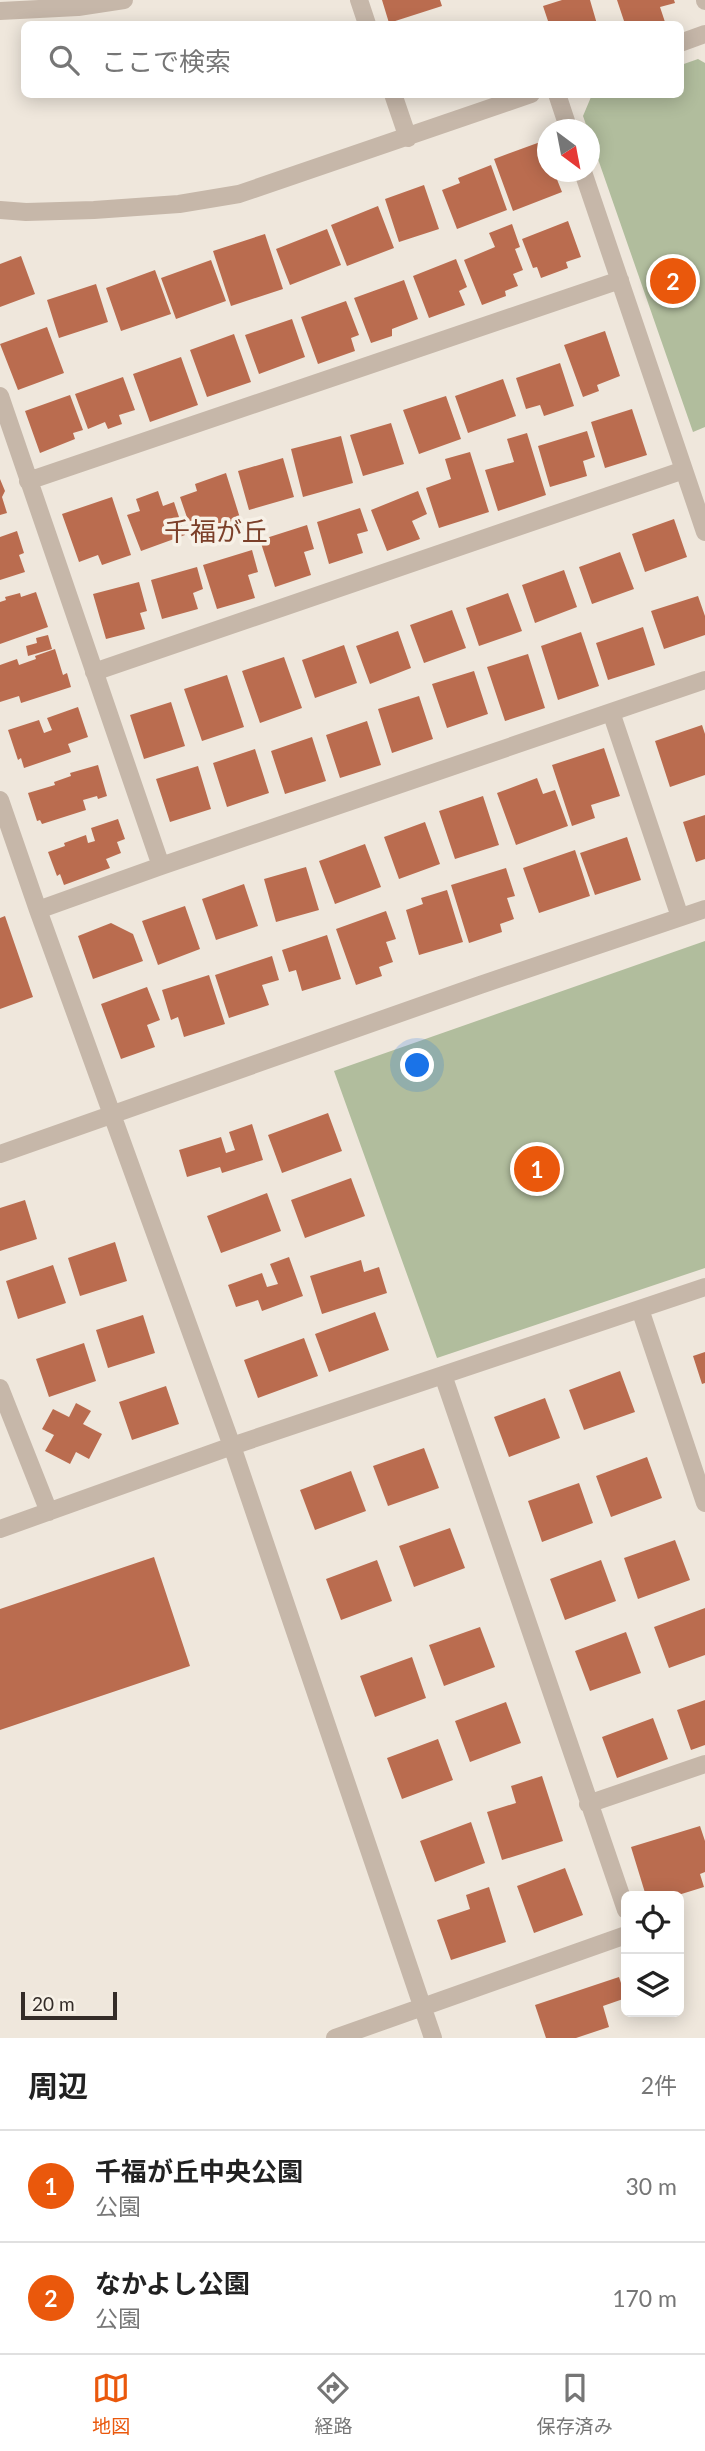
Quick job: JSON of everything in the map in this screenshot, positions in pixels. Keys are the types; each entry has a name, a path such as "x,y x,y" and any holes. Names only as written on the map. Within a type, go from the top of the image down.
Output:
{"street":[{"path":"0,11 78,7 124,0"},
{"path":"359,0 366,21"},
{"path":"684,42 705,34"},
{"path":"394,98 408,138"},
{"path":"0,210 94,210 179,204 239,194 520,98"},
{"path":"558,98 565,119"},
{"path":"586,182 705,532"},
{"path":"27,481 620,280"},
{"path":"0,397 161,866"},
{"path":"94,672 684,470"},
{"path":"37,910 705,680"},
{"path":"611,712 680,917"},
{"path":"0,800 37,910 232,1446 433,2038"},
{"path":"0,1154 705,909"},
{"path":"0,1529 232,1446 705,1287"},
{"path":"640,1310 705,1503"},
{"path":"443,1376 621,1896"},
{"path":"0,1388 49,1512"},
{"path":"588,1804 705,1764"},
{"path":"335,2038 621,1937"}],"green space":[{"path":"698,59 705,63 705,427 693,432 600,165 600,119 584,119 583,116 591,98 684,98 684,64"},
{"path":"705,941 705,1268 437,1358 334,1071"}],"building":[{"path":"382,0 440,0 442,6 388,21"},
{"path":"562,0 590,0 596,21 548,21 543,6"},
{"path":"617,0 674,0 675,3 660,7 665,21 624,21"},
{"path":"537,143 537,182 558,182 562,192 513,211 494,159"},
{"path":"491,165 507,210 457,229 442,190 460,183 458,178"},
{"path":"424,185 439,229 399,242 385,199"},
{"path":"378,206 394,248 347,266 331,225"},
{"path":"568,221 581,257 566,262 568,268 541,278 537,267 533,268 522,239"},
{"path":"512,224 520,247 515,249 523,270 513,274 518,286 505,291 506,296 482,305 464,260 495,247 489,233"},
{"path":"327,229 341,265 290,285 276,249"},
{"path":"265,234 283,289 231,306 213,251"},
{"path":"21,256 35,294 0,307 0,264"},
{"path":"456,259 467,287 459,291 465,305 429,318 413,276"},
{"path":"211,260 226,301 176,319 161,278"},
{"path":"155,270 171,314 121,331 106,288"},
{"path":"404,280 418,319 392,329 392,336 371,343 354,298"},
{"path":"96,284 108,322 59,338 47,300"},
{"path":"346,301 359,335 351,338 355,351 318,364 301,317"},
{"path":"292,319 305,357 259,374 245,335"},
{"path":"47,327 64,373 18,390 0,344"},
{"path":"605,331 620,376 597,385 599,391 583,397 564,345"},
{"path":"234,334 251,382 207,397 190,350"},
{"path":"181,357 198,405 150,422 133,374"},
{"path":"560,363 574,406 544,416 540,405 526,409 516,378"},
{"path":"123,377 135,410 119,415 122,424 108,429 105,422 88,429 75,394"},
{"path":"503,379 516,416 468,433 455,396"},
{"path":"70,395 83,430 73,433 75,439 40,453 25,411"},
{"path":"446,396 461,439 419,454 403,410"},
{"path":"632,409 647,455 605,468 591,422"},
{"path":"391,423 404,464 363,476 350,435"},
{"path":"587,431 595,457 583,461 587,476 550,487 538,446"},
{"path":"527,433 546,495 498,511 485,470 514,462 507,439"},
{"path":"341,436 353,483 303,497 291,449"},
{"path":"470,452 489,512 439,528 426,488 451,479 445,459"},
{"path":"283,458 294,497 249,510 238,471"},
{"path":"226,473 240,518 193,535 180,497 197,491 195,484"},
{"path":"0,479 5,491 2,497 7,513 0,515"},
{"path":"158,491 163,506 174,502 185,535 141,551 127,515 140,511 136,499"},
{"path":"418,491 427,514 412,521 420,539 387,551 371,510"},
{"path":"112,497 131,555 102,565 98,555 79,562 62,514"},
{"path":"360,508 368,531 357,534 363,553 329,564 317,522"},
{"path":"674,519 687,557 645,572 632,534"},
{"path":"307,525 314,549 304,552 311,575 275,587 260,540"},
{"path":"17,531 24,553 19,555 25,572 0,580 0,537"},
{"path":"252,550 258,572 248,575 255,598 217,609 203,565"},
{"path":"620,552 634,589 592,604 579,567"},
{"path":"197,567 203,589 193,593 198,609 162,619 151,580"},
{"path":"564,570 577,607 535,623 522,585"},
{"path":"139,582 147,611 140,613 145,629 106,639 93,594"},
{"path":"36,592 48,627 0,644 0,602 6,600 5,597 20,593 21,597"},
{"path":"508,593 522,631 479,646 466,608"},
{"path":"698,596 705,616 705,635 664,649 651,611"},
{"path":"452,610 466,648 424,663 410,625"},
{"path":"643,627 655,665 608,680 596,643"},
{"path":"398,631 411,668 370,684 356,646"},
{"path":"581,632 599,686 558,700 541,646"},
{"path":"48,635 52,649 28,656 26,646 37,643 36,638"},
{"path":"344,645 357,683 315,698 302,660"},
{"path":"55,649 63,675 67,673 71,687 21,703 19,696 0,702 0,665 17,659 19,665"},
{"path":"528,654 545,708 505,721 487,667"},
{"path":"284,657 302,708 260,723 242,671"},
{"path":"474,671 488,714 447,728 432,684"},
{"path":"227,675 244,727 202,741 184,689"},
{"path":"419,696 433,739 392,753 378,709"},
{"path":"171,702 185,746 144,759 130,715"},
{"path":"78,707 88,737 68,744 71,752 24,768 21,758 18,760 8,730 39,720 44,733 52,730 47,718"},
{"path":"367,721 381,765 340,778 326,735"},
{"path":"702,725 705,734 705,775 670,787 655,741"},
{"path":"312,737 326,781 285,794 271,751"},
{"path":"604,748 620,796 591,805 595,818 572,826 552,765"},
{"path":"255,749 269,793 227,807 213,763"},
{"path":"98,765 107,796 83,800 86,810 42,824 40,820 37,821 28,793 55,785 54,782 71,776 70,773"},
{"path":"198,766 211,809 170,822 156,779"},
{"path":"537,778 543,794 555,790 568,826 516,845 497,793"},
{"path":"483,796 499,845 455,859 439,811"},
{"path":"705,815 705,859 696,862 683,822"},
{"path":"118,819 125,839 117,842 121,853 106,859 110,868 64,885 60,874 57,876 48,852 86,835 88,843 95,841 91,828"},
{"path":"425,822 440,864 399,879 384,837"},
{"path":"627,837 641,880 595,895 580,853"},
{"path":"365,844 381,887 335,904 319,861"},
{"path":"575,850 590,896 539,913 523,868"},
{"path":"306,867 319,910 276,922 264,879"},
{"path":"506,868 515,896 507,898 514,919 500,924 502,932 469,943 451,885"},
{"path":"244,884 258,926 216,940 202,899"},
{"path":"447,890 463,942 419,955 406,910 423,904 421,898"},
{"path":"185,906 200,949 158,965 142,921"},
{"path":"386,911 396,939 386,942 393,962 379,967 382,976 356,985 336,929"},
{"path":"5,916 33,997 0,1009 0,918"},
{"path":"111,923 133,934 143,961 93,979 78,936"},
{"path":"327,935 341,979 302,991 296,970 289,972 282,950"},
{"path":"272,956 279,980 262,985 269,1005 229,1018 215,975"},
{"path":"209,975 225,1024 184,1037 178,1017 171,1020 162,990"},
{"path":"147,987 160,1020 147,1025 155,1047 121,1059 101,1004"},
{"path":"328,1113 342,1151 282,1173 268,1135"},
{"path":"252,1124 263,1160 222,1173 220,1167 187,1177 179,1150 221,1137 226,1153 235,1150 229,1132"},
{"path":"351,1178 365,1216 305,1238 291,1200"},
{"path":"267,1193 281,1231 221,1253 207,1216"},
{"path":"25,1200 37,1239 0,1251 0,1208"},
{"path":"115,1242 127,1281 80,1296 68,1258"},
{"path":"289,1257 303,1296 262,1311 258,1300 236,1307 228,1285 262,1273 267,1287 278,1284 270,1264"},
{"path":"361,1260 364,1272 379,1267 387,1293 322,1314 310,1276"},
{"path":"53,1265 66,1303 18,1319 6,1281"},
{"path":"375,1312 389,1350 329,1372 315,1334"},
{"path":"143,1315 155,1353 108,1368 96,1330"},
{"path":"304,1338 318,1376 258,1398 244,1360"},
{"path":"84,1343 96,1381 49,1397 36,1359"},
{"path":"705,1352 705,1383 702,1384 693,1356"},
{"path":"620,1371 635,1412 584,1430 569,1390"},
{"path":"166,1386 179,1424 132,1440 119,1402"},
{"path":"545,1398 560,1438 509,1457 494,1417"},
{"path":"76,1403 91,1411 83,1424 102,1434 89,1459 76,1452 70,1464 45,1451 54,1435 42,1429 53,1409 69,1417"},
{"path":"424,1448 439,1488 388,1506 373,1466"},
{"path":"647,1457 662,1498 611,1517 596,1476"},
{"path":"351,1471 366,1511 315,1530 300,1490"},
{"path":"579,1483 593,1523 542,1542 528,1501"},
{"path":"450,1528 465,1568 414,1587 399,1546"},
{"path":"675,1540 690,1580 638,1599 624,1558"},
{"path":"154,1557 190,1666 0,1730 0,1609"},
{"path":"377,1560 392,1601 341,1620 326,1579"},
{"path":"601,1560 616,1601 565,1620 550,1579"},
{"path":"705,1608 705,1655 669,1668 654,1627"},
{"path":"480,1627 495,1667 444,1686 429,1645"},
{"path":"626,1632 641,1673 590,1691 575,1651"},
{"path":"412,1657 426,1698 375,1717 360,1676"},
{"path":"705,1700 705,1745 691,1750 677,1710"},
{"path":"506,1702 521,1743 470,1762 455,1721"},
{"path":"653,1718 668,1759 617,1778 602,1737"},
{"path":"438,1739 453,1780 402,1799 387,1758"},
{"path":"542,1776 563,1841 502,1860 487,1812 516,1803 511,1786"},
{"path":"471,1822 485,1863 435,1882 420,1841"},
{"path":"700,1826 705,1841 705,1872 700,1874 704,1887 684,1893 684,1891 644,1891 631,1847"},
{"path":"565,1868 583,1915 534,1933 517,1886"},
{"path":"489,1887 506,1942 451,1960 437,1920 470,1909 466,1895"},
{"path":"619,1977 621,1983 621,2000 603,2006 609,2027 576,2038 546,2038 535,2005"}],"place":[{"name":"なかよし公園","path":"673,281"},
{"name":"千福が丘中央公園","path":"537,1169"}],"district":[{"name":"千福が丘","path":"216,531"}]}
